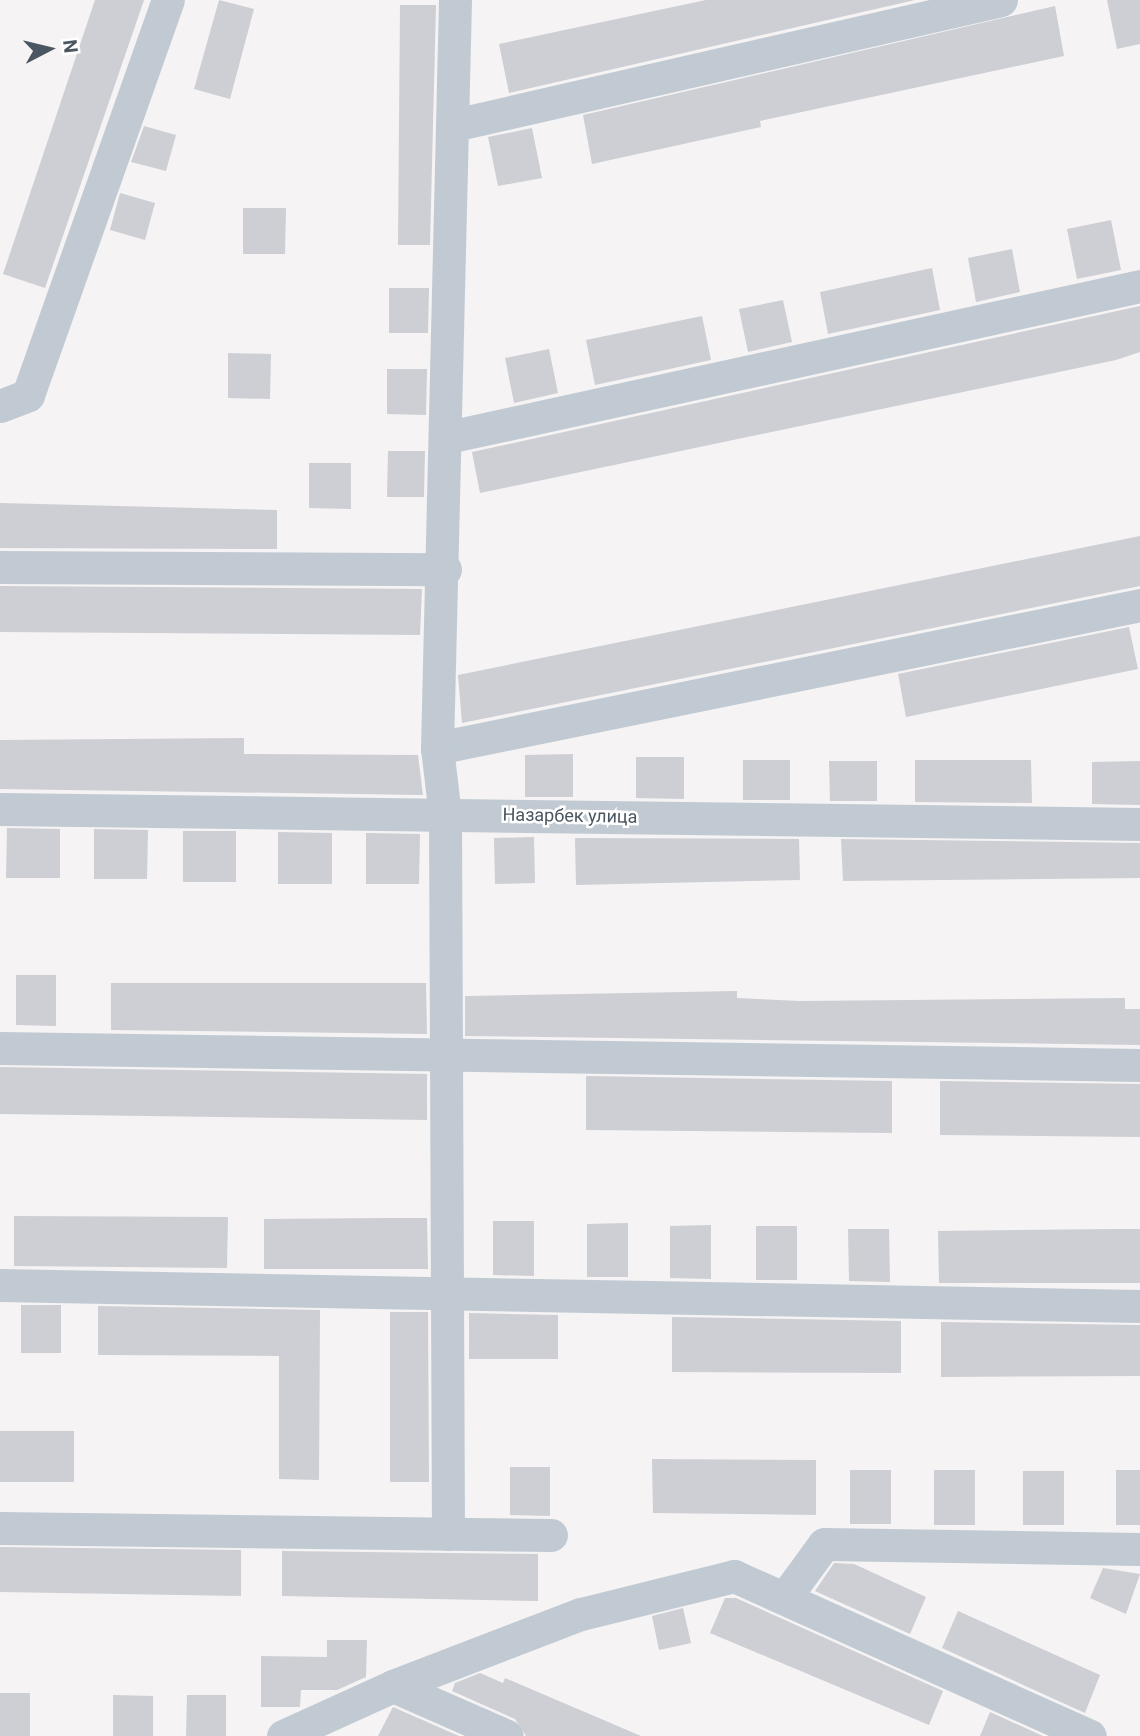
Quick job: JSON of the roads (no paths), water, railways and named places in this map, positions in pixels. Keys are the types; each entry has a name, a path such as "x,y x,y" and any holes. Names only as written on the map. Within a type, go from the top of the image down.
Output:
{"street":[{"path":"0,406 28,395 167,0"},
{"path":"448,1534 445,814 437,748 445,569 455,0"},
{"path":"454,125 1001,0"},
{"path":"448,437 1140,286"},
{"path":"0,567 445,569"},
{"path":"437,748 1140,605"},
{"name":"Назарбек улица","path":"0,809 1140,824"},
{"path":"0,1048 1140,1065"},
{"path":"0,1285 1140,1306"},
{"path":"0,1528 551,1535"},
{"path":"786,1596 824,1544 1139,1549"},
{"path":"283,1736 393,1686 581,1614 734,1576 786,1596 1090,1736"},
{"path":"393,1686 507,1736"}]}
